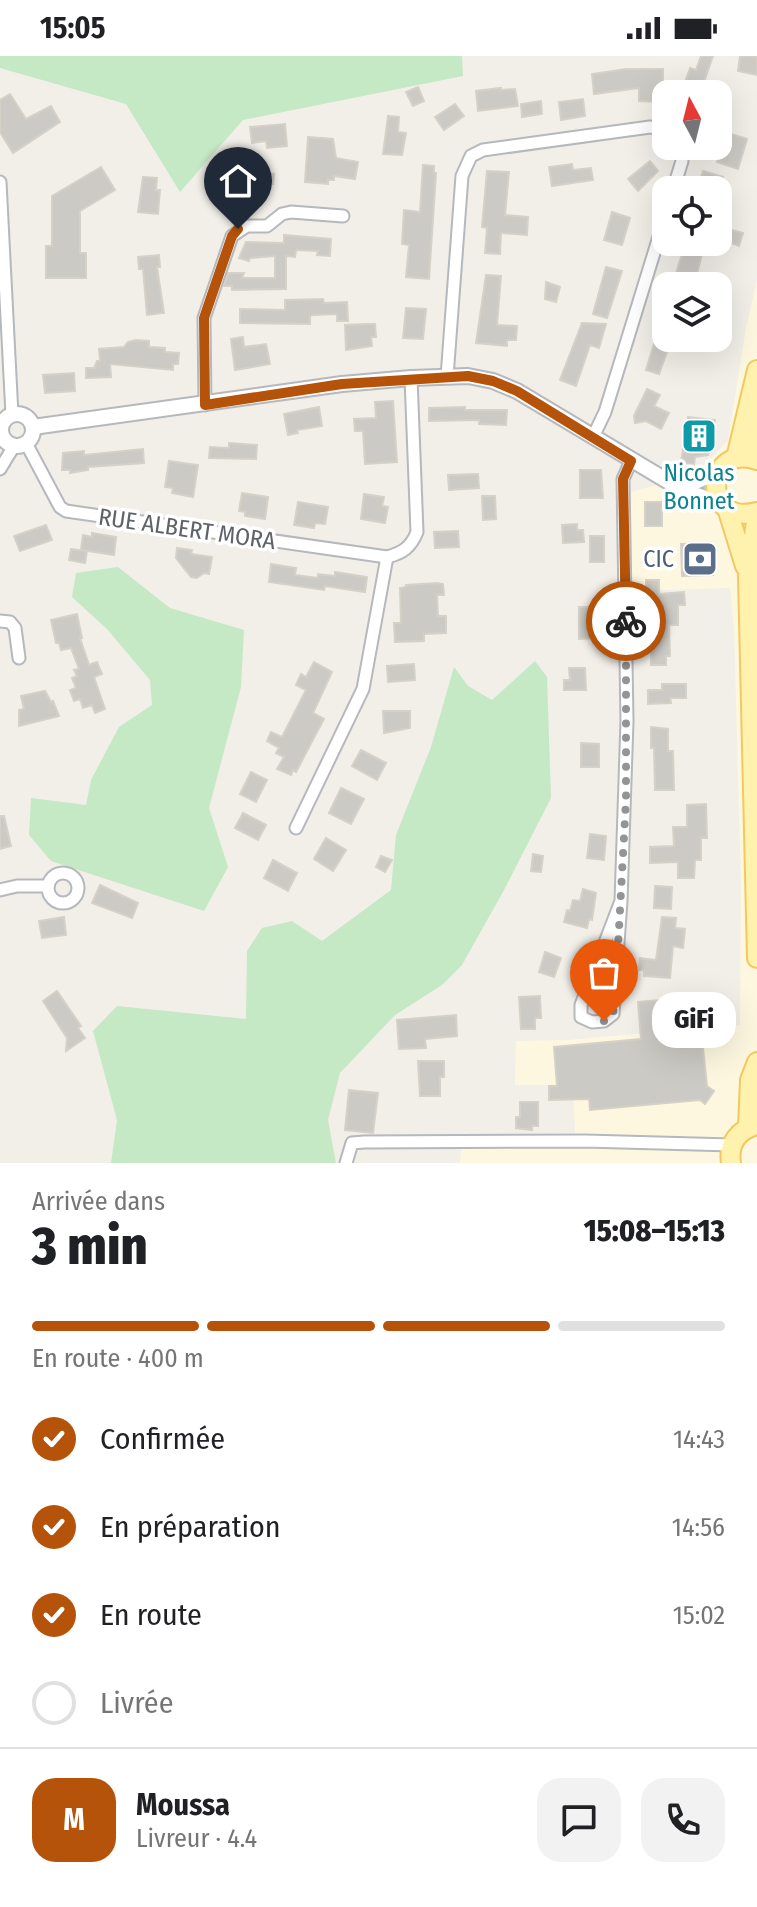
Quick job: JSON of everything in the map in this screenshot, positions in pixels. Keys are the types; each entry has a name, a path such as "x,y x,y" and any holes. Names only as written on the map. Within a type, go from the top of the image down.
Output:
{"main road":[{"path":"756,377 757,450"},
{"path":"736,458 756,377"},
{"path":"748,577 716,485 719,472 729,462 748,457 757,460"},
{"path":"725,507 744,515 757,514 748,577 757,958"},
{"path":"732,1154 741,1132 752,1126 750,1080 757,1062"}],"street":[{"path":"447,377 462,176 471,156 483,150 652,127"},
{"path":"0,182 5,357 12,415"},
{"path":"205,405 204,318 232,236 247,226 267,226 282,214 291,212 343,216"},
{"path":"593,437 605,412 653,256"},
{"path":"33,427 342,384 468,376 493,381 517,391 684,491 725,507"},
{"path":"296,828 363,689 387,557 400,553 412,544 417,532 411,378"},
{"path":"0,469 32,433 33,427 25,416 12,415 1,425 0,432 5,441 20,444"},
{"name":"RUE ALBERT MORA","path":"20,444 60,507 66,511 387,557"},
{"path":"621,901 581,1005 581,1017 592,1022 604,1021 613,1014 621,901 627,721 623,479 631,461"},
{"path":"673,484 695,482 719,472"},
{"path":"0,621 10,622 15,628 19,658"},
{"path":"0,890 17,886 48,886"},
{"path":"346,1163 352,1143 364,1142 585,1141 732,1154"}],"shaded area":[{"path":"757,280 757,1163 460,1163 463,1135 575,1133 573,1085 515,1085 516,1041 568,1040 740,1025 741,887 734,627 730,588 631,591 631,492 685,477 704,466 728,440"}],"green space":[{"path":"0,56 462,56 463,76 243,120 180,192 126,104 0,68"},
{"path":"118,567 170,608 244,630 241,687 209,808 228,867 204,911 51,861 29,835 31,798 86,805 91,780 119,727 152,705 150,680 107,629 72,597 76,573"},
{"path":"535,661 547,677 551,798 462,965 442,985 395,1015 340,1073 328,1120 336,1163 111,1163 117,1120 93,1031 117,1006 246,1019 247,951 262,928 292,921 322,941 391,890 396,835 431,747 454,667 468,686 492,700"}],"building":[{"path":"701,56 713,56 705,80 686,80 690,68 696,70"},
{"path":"740,56 757,57 757,75 738,71"},
{"path":"626,69 663,69 663,80 652,80 652,102 639,101 639,88 594,94 592,74"},
{"path":"418,87 424,101 413,106 406,92"},
{"path":"515,89 518,106 478,111 476,91"},
{"path":"10,94 26,119 51,106 60,122 13,153 0,132 0,100"},
{"path":"583,99 585,116 561,120 559,102"},
{"path":"541,101 542,114 522,117 521,104"},
{"path":"455,104 464,116 444,130 435,117"},
{"path":"388,116 399,117 398,132 406,133 402,155 383,154"},
{"path":"285,124 287,146 267,148 266,141 252,143 250,127"},
{"path":"732,134 747,139 738,169 717,162 732,160"},
{"path":"308,137 333,139 336,158 358,162 355,179 334,176 328,184 305,182"},
{"path":"650,161 658,171 638,191 628,179"},
{"path":"572,164 573,170 591,168 593,180 552,186 549,167"},
{"path":"423,165 434,166 436,173 429,279 406,277 409,245 402,244 404,210 420,212"},
{"path":"101,167 115,190 80,211 80,253 86,253 86,278 46,278 46,246 52,246 52,196"},
{"path":"237,170 274,174 273,184 265,183 264,190 243,188 243,181 236,180"},
{"path":"487,171 509,172 505,215 528,217 527,235 501,233 500,254 485,253 487,228 482,227"},
{"path":"703,171 720,176 701,176"},
{"path":"143,177 157,178 156,190 160,190 158,214 138,212"},
{"path":"612,212 630,218 622,245 604,240"},
{"path":"732,230 743,233 739,246 732,243"},
{"path":"284,235 331,239 330,256 317,255 318,251 296,250 295,257 286,256 286,289 232,290 232,286 224,286 228,273 244,273 242,278 275,278 275,256 250,258 249,261 239,258 246,242 284,243"},
{"path":"159,255 160,267 157,267 164,313 147,315 143,269 139,269 138,257"},
{"path":"682,256 702,256 698,272 676,272"},
{"path":"606,267 622,271 607,318 593,314"},
{"path":"486,275 501,276 497,325 517,326 516,340 507,340 507,346 476,343"},
{"path":"546,282 560,287 556,302 545,299"},
{"path":"323,299 324,303 347,302 348,321 337,321 337,314 310,316 310,324 240,323 240,309 285,310 285,300"},
{"path":"406,308 426,309 423,339 403,338"},
{"path":"582,323 606,324 599,348 590,345 576,386 560,380"},
{"path":"375,324 376,337 371,337 372,346 346,350 345,325"},
{"path":"243,337 244,347 266,344 270,364 235,370 231,339"},
{"path":"136,340 149,341 149,347 165,348 165,352 179,353 178,364 173,364 173,370 110,364 111,377 86,378 86,368 94,368 100,361 99,349 124,347"},
{"path":"652,350 667,352 659,374 646,370"},
{"path":"74,373 75,391 45,393 43,375"},
{"path":"647,389 660,395 654,406 669,413 661,429 646,421 635,423 634,416"},
{"path":"393,401 397,462 365,464 363,431 355,431 354,419 376,418 375,402"},
{"path":"319,407 322,426 297,430 298,433 288,435 284,414"},
{"path":"465,407 465,410 507,410 506,425 479,424 479,420 429,421 429,408"},
{"name":"Nicolas Bonnet","path":"688,417 715,420 708,455 695,457 694,465 681,462"},
{"path":"229,443 257,445 256,459 209,458 210,447 229,448"},
{"path":"143,449 144,463 88,467 88,470 70,473 70,470 62,470 63,453 84,451 84,455"},
{"path":"169,461 198,465 193,497 172,493 173,488 165,487"},
{"path":"580,470 601,470 603,498 580,498"},
{"path":"478,474 479,488 449,490 448,475"},
{"path":"242,493 268,497 265,519 245,516 245,512 239,511"},
{"path":"364,494 384,497 382,506 388,507 385,523 361,519"},
{"path":"482,496 495,496 496,519 483,520"},
{"path":"298,502 328,507 325,524 315,523 314,528 294,525"},
{"path":"645,502 662,502 662,526 645,526"},
{"path":"577,524 577,530 583,530 584,542 563,543 562,525"},
{"path":"46,525 52,540 20,551 14,536"},
{"path":"458,531 459,547 435,548 434,532"},
{"path":"92,533 116,537 114,555 81,550 83,535 92,537"},
{"path":"590,536 604,536 604,562 590,562"},
{"path":"711,543 713,575 682,576 681,544"},
{"path":"177,548 212,557 209,574 191,577 176,558"},
{"path":"71,549 87,551 85,563 69,560"},
{"path":"271,564 296,568 295,575 318,578 318,574 335,576 335,572 367,577 365,592 269,582"},
{"path":"646,580 659,580 659,594 684,592 685,605 678,605 678,625 669,625 670,656 666,656 666,665 651,665 651,651 643,651 642,637 646,637"},
{"path":"443,584 444,595 437,595 438,616 446,616 446,633 424,634 424,641 395,642 394,623 401,623 400,588"},
{"path":"579,607 600,607 601,638 579,639"},
{"path":"77,614 80,638 89,665 97,662 102,674 94,677 105,709 95,713 92,705 83,708 80,699 74,701 70,690 76,688 72,678 77,676 74,670 79,669 71,648 61,650 59,643 56,643 51,620"},
{"path":"314,662 332,672 313,713 324,719 296,772 293,770 291,775 277,769 284,757 276,753 279,748 267,741 271,732 282,737 306,690 296,685 301,674 306,677"},
{"path":"414,664 415,680 388,682 387,666"},
{"path":"569,668 585,668 586,690 564,690 564,680 570,680"},
{"path":"662,684 686,684 686,698 670,698 671,703 648,704 648,690 662,690"},
{"path":"45,691 59,716 19,726 19,710 24,709 21,696"},
{"path":"383,711 410,711 410,728 384,733"},
{"path":"651,727 668,729 668,751 673,751 674,790 655,790"},
{"path":"581,743 599,744 599,767 581,767"},
{"path":"361,750 386,763 377,780 352,766"},
{"path":"251,772 267,780 256,802 240,794"},
{"path":"341,788 364,799 351,824 329,813"},
{"path":"706,804 707,838 701,838 701,860 695,860 694,878 678,878 678,862 650,863 650,847 674,846 673,827 687,827 687,805"},
{"path":"243,813 266,825 258,840 235,828"},
{"path":"0,816 4,816 11,846 0,849"},
{"path":"590,834 606,836 604,860 587,858"},
{"path":"326,838 346,850 333,871 314,859"},
{"path":"533,854 543,856 541,872 531,871"},
{"path":"381,856 392,860 385,872 376,867"},
{"path":"273,860 297,873 288,891 264,878"},
{"path":"100,885 138,903 132,918 92,903"},
{"path":"655,886 672,887 671,909 654,908"},
{"path":"583,889 596,893 592,920 589,919 587,928 564,922 573,900 580,901"},
{"path":"64,917 66,935 42,938 39,921"},
{"path":"662,917 676,918 675,928 685,929 683,948 673,946 670,978 644,976 644,970 639,970 640,958 656,960"},
{"path":"545,952 561,958 554,977 539,972"},
{"path":"57,991 81,1026 78,1028 85,1038 66,1051 67,1038 43,1001"},
{"path":"540,996 541,1018 535,1018 535,1029 521,1029 519,997"},
{"path":"673,999 674,1022 700,1020 707,1086 714,1091 705,1104 700,1100 590,1110 589,1099 549,1100 549,1086 557,1086 554,1047 641,1039 638,1002"},
{"path":"456,1015 457,1036 425,1039 426,1048 399,1049 397,1020"},
{"path":"418,1061 444,1061 440,1096 420,1096"},
{"path":"349,1090 378,1093 373,1133 345,1130"},
{"path":"520,1102 538,1102 538,1126 532,1126 532,1130 516,1128"}],"way so far":[{"path":"604,1021 613,1014 615,1002 623,876 626,621"}],"place":[{"name":"Nicolas Bonnet","path":"699,436"},
{"name":"CIC","path":"700,559"},
{"name":"GiFi","path":"604,1021"}],"route":[{"path":"238,229 232,236 204,318 205,405 342,384 424,377 468,376 493,381 517,391 631,461 623,479 626,621"}]}
